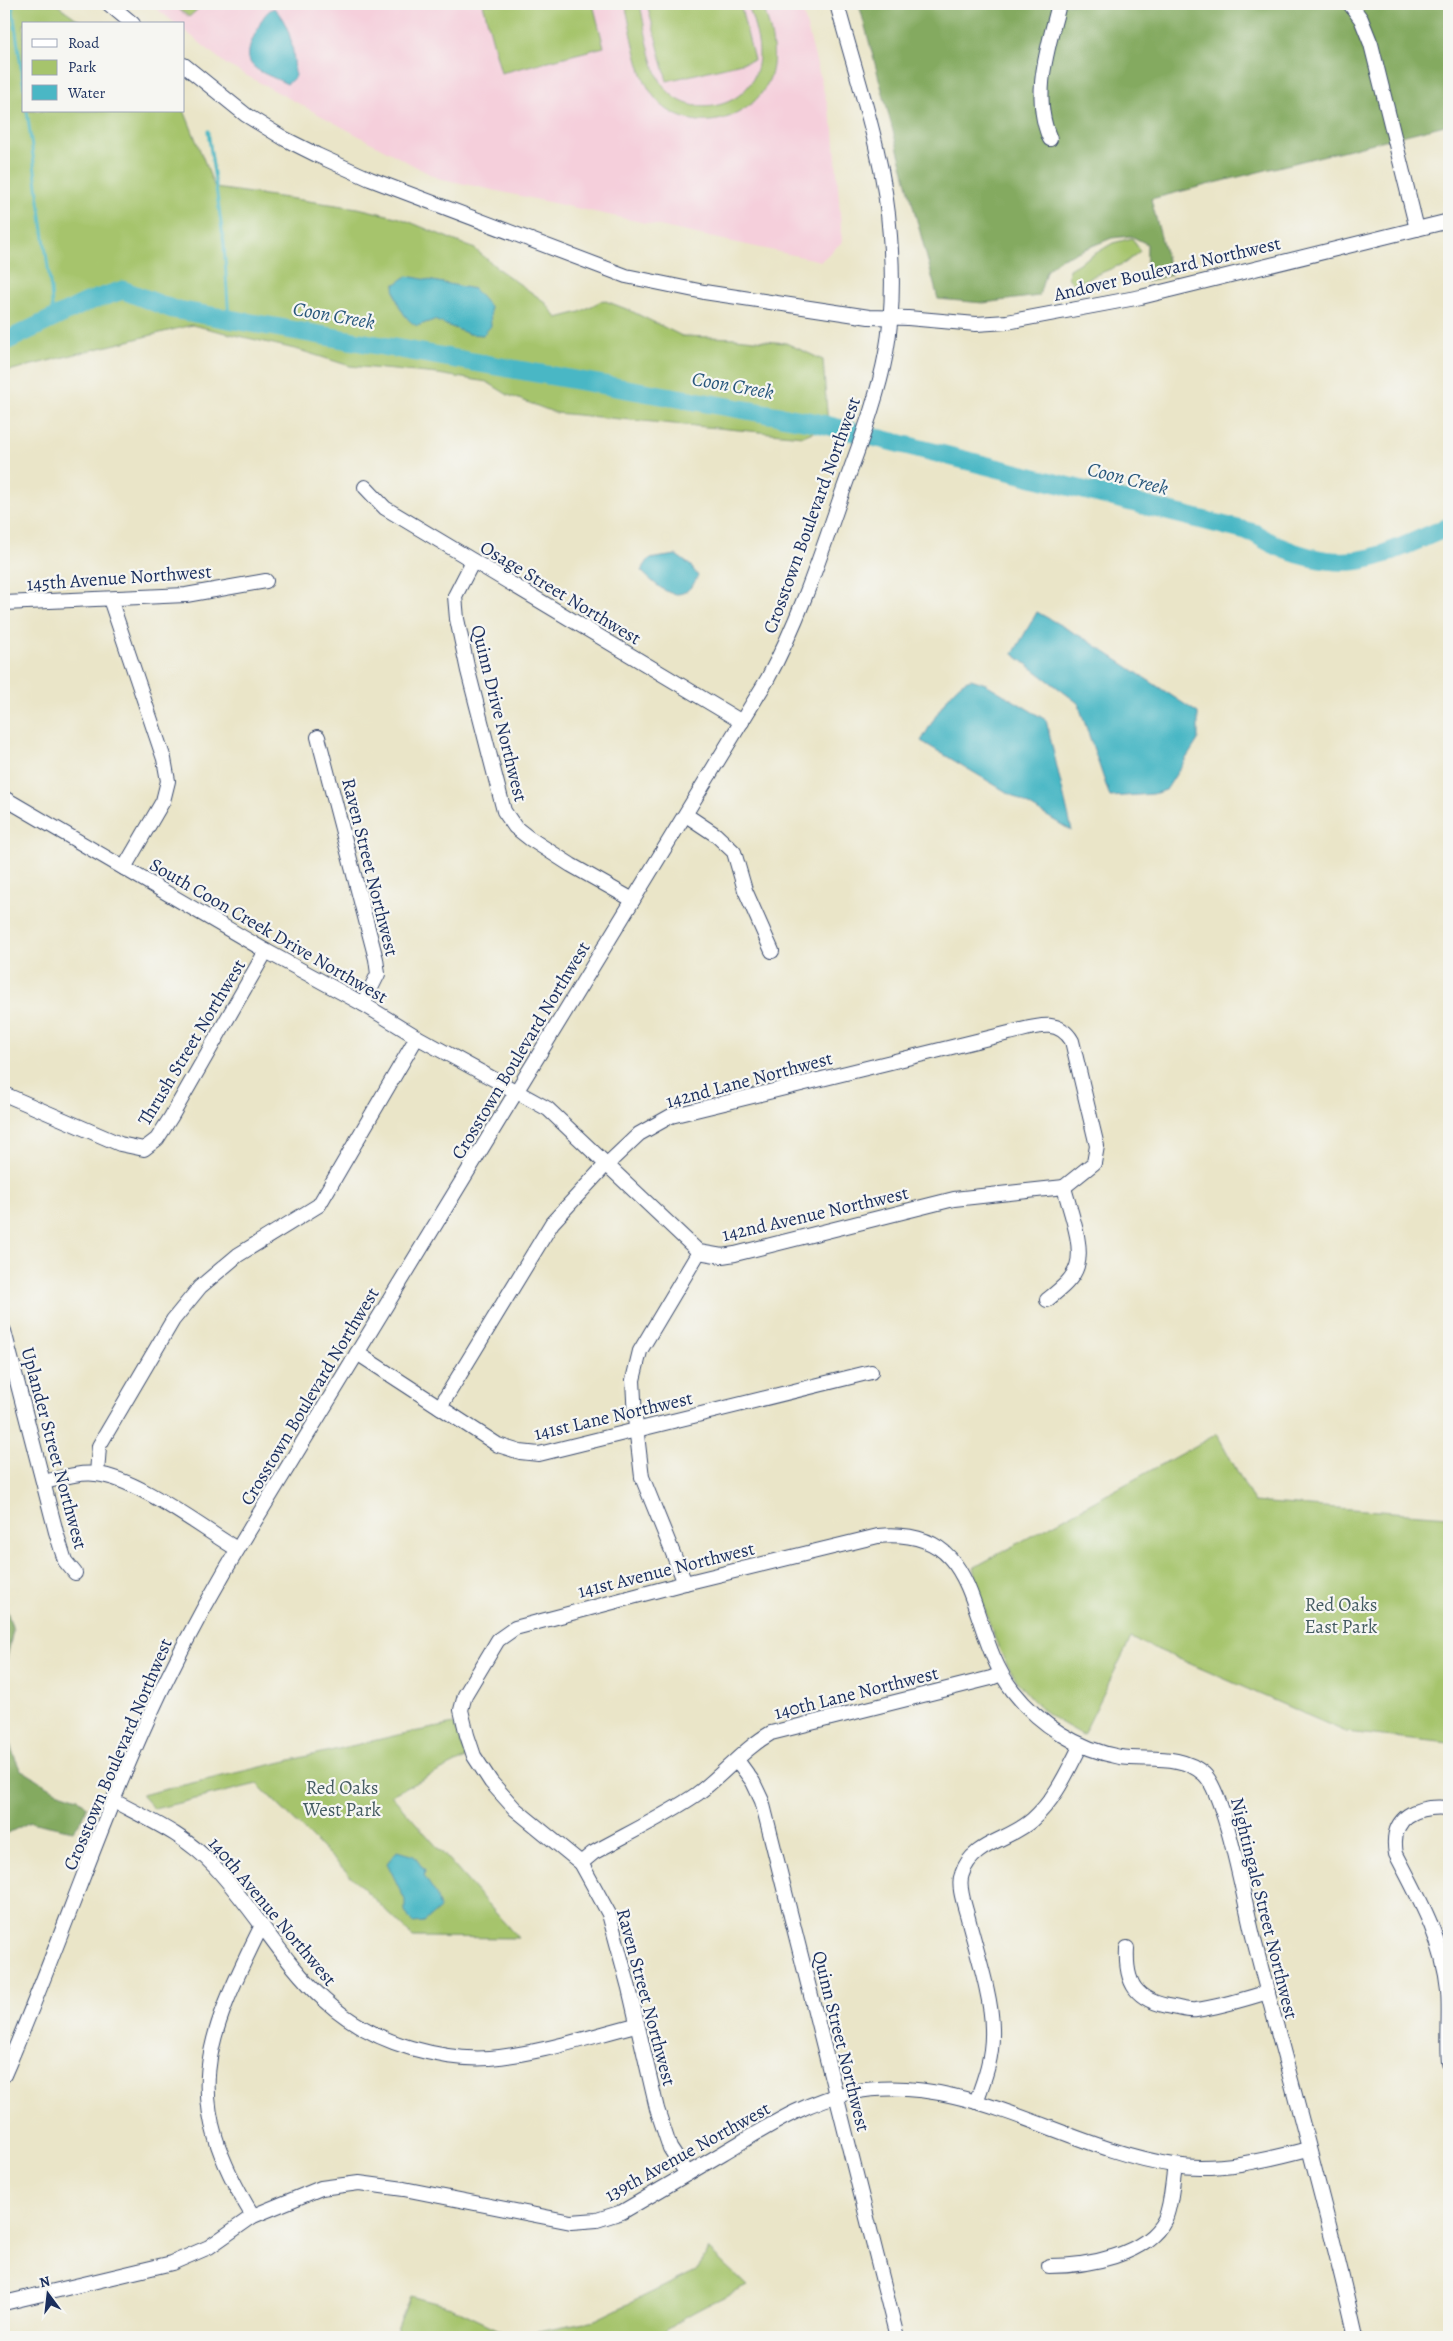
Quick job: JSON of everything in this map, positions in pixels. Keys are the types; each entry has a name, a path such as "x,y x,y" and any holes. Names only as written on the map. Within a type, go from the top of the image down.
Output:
{"street":[{"path":"110,4 131,22"},
{"name":"Crosstown Boulevard Northwest","path":"4,2075 114,1801 160,1694 190,1633 237,1550 742,722 772,671 800,610 870,409 886,352 890,318 892,258 886,192 837,4"},
{"path":"1050,139 1043,123 1040,99 1058,4"},
{"path":"1350,4 1361,19 1371,44 1417,229"},
{"name":"Andover Boulevard Northwest","path":"185,66 246,115 285,139 317,155 370,179 626,276 704,292 869,318 976,324 1007,322 1141,297 1449,221"},
{"name":"Osage Street Northwest","path":"365,487 385,508 742,722"},
{"name":"Quinn Drive Northwest","path":"473,561 455,596 457,619 504,811 515,827 530,838 571,865 633,900"},
{"name":"145th Avenue Northwest","path":"4,603 186,595 266,581"},
{"path":"110,598 164,759 168,781 163,801 124,868"},
{"name":"Raven Street Northwest","path":"318,737 376,959 378,974 363,1004"},
{"name":"South Coon Creek Drive Northwest","path":"4,798 266,951 363,1004 417,1037 517,1091"},
{"path":"686,815 716,835 734,852 744,890 772,951"},
{"name":"Thrush Street Northwest","path":"4,1094 120,1144 144,1149 157,1139 171,1117 266,951"},
{"name":"142nd Lane Northwest","path":"440,1407 552,1223 607,1164 639,1134 671,1116 1010,1033 1042,1026 1057,1026 1072,1041 1097,1146 1094,1163 1064,1187"},
{"path":"97,1474 99,1446 172,1320 200,1287 238,1255 319,1206 417,1037"},
{"name":"142nd Avenue Northwest","path":"517,1091 556,1115 699,1252 722,1256 735,1254 954,1199 1064,1187"},
{"path":"1047,1300 1065,1285 1077,1267 1080,1251 1064,1187"},
{"path":"685,1583 642,1477 636,1430 634,1380 640,1351 699,1252"},
{"name":"Uplander Street Northwest","path":"4,1331 65,1561 75,1573"},
{"name":"141st Lane Northwest","path":"357,1353 498,1445 520,1452 539,1454 872,1372"},
{"path":"44,1482 72,1475 97,1474 143,1490 237,1550"},
{"name":"141st Avenue Northwest","path":"465,1695 498,1640 515,1628 685,1583 878,1536 910,1535"},
{"name":"Nightingale Street Northwest","path":"910,1535 936,1546 947,1554 960,1570 972,1595 987,1644 1001,1674 1038,1718 1081,1745 1119,1756 1174,1760 1186,1763 1205,1775 1215,1788 1356,2337"},
{"name":"140th Lane Northwest","path":"580,1863 593,1853 695,1795 737,1760 752,1744 771,1733 1001,1674"},
{"name":"Raven Street Northwest","path":"465,1695 461,1710 462,1721 474,1756 487,1776 515,1809 580,1863 609,1914 630,1988 636,2025 657,2109 670,2148 687,2174"},
{"path":"976,2102 991,2061 992,2028 984,1984 963,1897 961,1876 973,1854 983,1847 1009,1836 1031,1821 1053,1797 1081,1745"},
{"name":"Quinn Street Northwest","path":"737,1760 753,1782 762,1801 897,2337"},
{"name":"140th Avenue Northwest","path":"114,1801 189,1842 215,1866 316,1995 345,2018 385,2040 444,2057 488,2058 543,2049 636,2025"},
{"path":"1449,1808 1422,1808 1408,1815 1396,1832 1394,1844 1396,1854 1432,1924 1446,1975 1449,2063"},
{"path":"254,2216 233,2184 217,2145 209,2111 207,2072 213,2034 234,1981 262,1926"},
{"path":"1127,1948 1126,1965 1130,1980 1135,1989 1145,1999 1165,2006 1194,2011 1268,1992"},
{"name":"139th Avenue Northwest","path":"4,2303 172,2263 209,2247 254,2216 321,2188 359,2183 413,2191 571,2222 597,2220 622,2212 806,2106 836,2097 875,2089 925,2090 976,2102 1131,2156 1175,2166 1234,2165 1308,2149"},
{"path":"1049,2266 1076,2266 1111,2258 1145,2242 1165,2218 1175,2166"}],"shaded area":[{"path":"150,4 801,4 834,130 842,242 821,261 437,178 227,65 185,31 185,22 173,22"}],"green space":[{"path":"4,4 56,4 81,22 22,22 22,112 185,112 215,188 358,208 400,218 475,249 501,271 545,302 557,318 580,312 603,300 629,310 682,336 735,338 786,343 823,360 828,426 803,436 556,413 508,395 487,382 438,374 350,366 299,350 192,325 4,372"},
{"path":"171,4 204,4 189,17"},
{"path":"483,4 593,4 604,47 501,73"},
{"path":"625,4 640,4 653,64 661,82 671,94 683,102 697,106 712,106 726,103 738,96 749,85 756,72 759,46 748,4 763,4 772,39 774,57 771,75 762,92 750,105 734,115 717,120 699,121 681,117 665,108 652,94 642,74"},
{"path":"647,4 740,4 754,60 667,81"},
{"path":"859,4 1449,4 1449,124 1151,199 1171,275 1146,282 1147,244 1131,236 1112,238 1060,259 1046,271 1039,296 983,303 938,299"},
{"path":"1132,238 1140,251 1125,263 1074,284 1068,278 1069,269 1113,243"},
{"name":"Red Oaks East Park","path":"1217,1434 1254,1502 1449,1516 1449,1743 1346,1732 1131,1638 1083,1735 1047,1713 1018,1682 998,1647 984,1608 973,1568"},
{"path":"4,1601 13,1630 4,1672"},
{"path":"4,1716 12,1751 20,1769 56,1791 78,1798 87,1807 83,1818 73,1831 30,1822 4,1835"},
{"name":"Red Oaks West Park","path":"454,1724 466,1758 391,1795 518,1938 413,1937 257,1784 154,1809 141,1795 398,1735"},
{"path":"708,2249 747,2286 675,2323 661,2337 394,2337 410,2296 451,2307 512,2336 595,2320 698,2270"}],"water":[{"path":"274,8 285,23 293,49 295,77 287,84 259,71 250,61 251,44 256,32 265,15"},
{"path":"407,276 474,289 490,307 491,326 483,335 469,334 434,320 417,326 404,314 394,291 394,285"},
{"path":"676,555 690,565 698,576 692,586 685,592 678,594 664,590 641,571 649,559"},
{"path":"1037,612 1087,640 1198,713 1198,740 1166,790 1153,794 1110,797 1078,703 1013,654"},
{"path":"971,679 986,684 1046,720 1072,831 921,741 949,696 956,688"},
{"path":"397,1851 414,1856 425,1871 424,1876 436,1894 440,1908 424,1922 412,1923 405,1911 405,1900 387,1863"}],"waterway":[{"path":"12,4 22,74"},
{"path":"27,112 51,290 53,319"},
{"path":"208,131 224,244 229,320"},
{"name":"Coon Creek","path":"4,342 87,302 123,290 172,309 814,422 1254,533 1295,553 1325,560 1356,561 1371,558 1449,527"}]}
